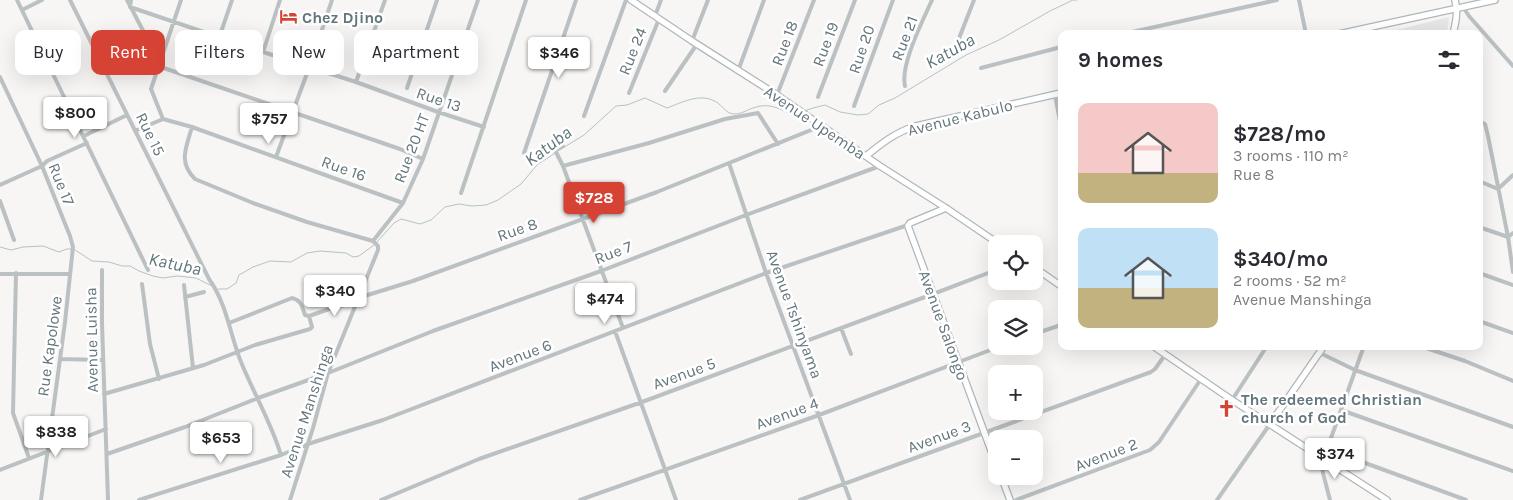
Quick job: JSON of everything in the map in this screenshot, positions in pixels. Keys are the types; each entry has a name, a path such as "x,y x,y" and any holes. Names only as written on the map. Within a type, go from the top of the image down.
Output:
{"street":[{"path":"17,0 148,270"},
{"path":"22,10 42,0"},
{"name":"Rue 15","path":"70,0 210,280 220,295 238,352 268,418 281,455"},
{"path":"127,0 142,30"},
{"path":"130,7 131,0"},
{"path":"165,44 181,0"},
{"path":"222,30 232,0"},
{"path":"263,52 280,0"},
{"path":"322,30 332,0"},
{"path":"356,82 385,0"},
{"path":"407,88 437,0"},
{"name":"Rue 20 HT","path":"373,241 403,203 423,159 478,0"},
{"path":"462,193 526,0"},
{"path":"524,153 576,0"},
{"path":"584,116 626,0"},
{"name":"Avenue Upemba","path":"631,0 988,237"},
{"path":"657,17 661,0"},
{"path":"665,91 695,43 708,0"},
{"path":"738,71 764,0"},
{"name":"Rue 18","path":"777,95 814,0"},
{"name":"Rue 19","path":"818,97 855,0"},
{"name":"Rue 20","path":"854,106 893,0"},
{"name":"Rue 21","path":"905,86 905,67 932,0"},
{"path":"956,46 974,0"},
{"path":"1141,30 1277,0"},
{"path":"1298,0 1305,30"},
{"path":"1456,0 1460,8 1481,30"},
{"path":"1358,30 1495,0"},
{"name":"Rue 13","path":"130,7 196,30"},
{"path":"1454,30 1460,8"},
{"name":"Rue 24","path":"629,93 657,17"},
{"path":"1483,32 1513,66"},
{"path":"982,68 1058,48"},
{"name":"Rue 13","path":"263,52 273,55"},
{"path":"165,66 292,113 400,149 423,159"},
{"path":"135,131 163,119 151,89 155,75"},
{"path":"276,157 306,75"},
{"name":"Rue 13","path":"332,75 484,127"},
{"name":"Rue 17","path":"0,77 42,166 70,236 73,247 70,274"},
{"name":"Avenue Kabulo","path":"866,156 884,142 904,130 916,126 1058,94"},
{"path":"563,166 649,143 725,119 758,112 778,144"},
{"path":"84,136 128,116"},
{"name":"Rue 16","path":"163,119 403,203"},
{"path":"1483,124 1508,237 1513,272"},
{"name":"Rue 8","path":"309,316 413,281 657,192 821,126"},
{"path":"192,128 185,158 188,172 196,179 253,204 373,241"},
{"path":"0,185 87,143"},
{"path":"564,146 554,150 563,166 623,328"},
{"name":"Avenue Tshinyama","path":"729,163 766,273 850,500"},
{"name":"Rue 7","path":"108,454 601,271 746,214 880,166"},
{"path":"1498,189 1513,175"},
{"path":"1483,183 1498,189"},
{"path":"0,201 14,240"},
{"path":"908,225 946,208"},
{"name":"Avenue 6","path":"139,500 281,455 392,416 766,273 908,225"},
{"name":"Avenue Salongo","path":"908,225 988,443"},
{"path":"1483,228 1508,237"},
{"path":"1508,237 1513,233"},
{"name":"Avenue Manshinga","path":"290,500 328,373 378,250 378,246 373,241"},
{"name":"Avenue Luisha","path":"102,270 108,500"},
{"path":"16,273 13,413 29,458"},
{"name":"Avenue 5","path":"381,500 479,459 642,402 988,273"},
{"path":"1043,273 1058,284"},
{"path":"0,274 70,274"},
{"name":"Rue Kapolowe","path":"42,500 70,274"},
{"path":"1483,274 1513,285"},
{"path":"142,284 150,344 159,379"},
{"path":"184,285 193,368"},
{"path":"185,297 204,292"},
{"path":"104,394 193,368 312,326 309,316 305,315 300,302 292,298 229,324"},
{"path":"1483,322 1513,333"},
{"path":"1043,331 1058,325"},
{"path":"841,328 850,354"},
{"path":"615,331 676,500"},
{"path":"1158,350 1380,498 1387,500"},
{"path":"1232,400 1264,350"},
{"path":"1217,500 1322,350"},
{"path":"1330,500 1322,468 1362,350"},
{"path":"1432,350 1465,361 1513,381"},
{"name":"Avenue 4","path":"580,500 819,415 988,351"},
{"path":"1320,353 1355,370 1513,427"},
{"name":"Avenue 3","path":"800,500 1151,372 1165,355"},
{"path":"60,359 103,360"},
{"name":"Avenue 2","path":"1016,500 1150,450 1159,442 1201,379"},
{"path":"1341,410 1513,470"},
{"path":"0,470 106,429"},
{"path":"1327,449 1466,500"},
{"path":"1004,485 1010,500"}],"shaded area":[{"path":"1449,17 1447,30 1396,30"}],"waterway":[{"name":"Katuba","path":"804,111 825,105 840,112 858,115 868,114 879,105 895,98 966,55 999,40 1050,11 1073,0 1077,0"},
{"name":"Katuba","path":"558,151 584,135 616,106 627,105 645,98 667,108 693,99 706,98 713,100 732,114 759,106 775,107 794,116 801,113"},
{"name":"Katuba","path":"377,242 394,223 401,219 420,224 431,220 445,207 459,204 472,206 486,205 498,200 521,184 537,165 555,153"},
{"name":"Katuba","path":"218,289 227,289 236,283 239,275 253,267 270,261 291,262 307,253 320,251 346,253 353,257 359,256 374,245"},
{"name":"Katuba","path":"0,247 11,250 43,246 59,252 71,249"},
{"name":"Katuba","path":"75,250 92,261 130,266 139,271 163,278 177,276 196,278 212,286"}],"place":[{"name":"Chez Djino","path":"288,17"},
{"name":"The redeemed Christian church of God","path":"1227,408"}]}
